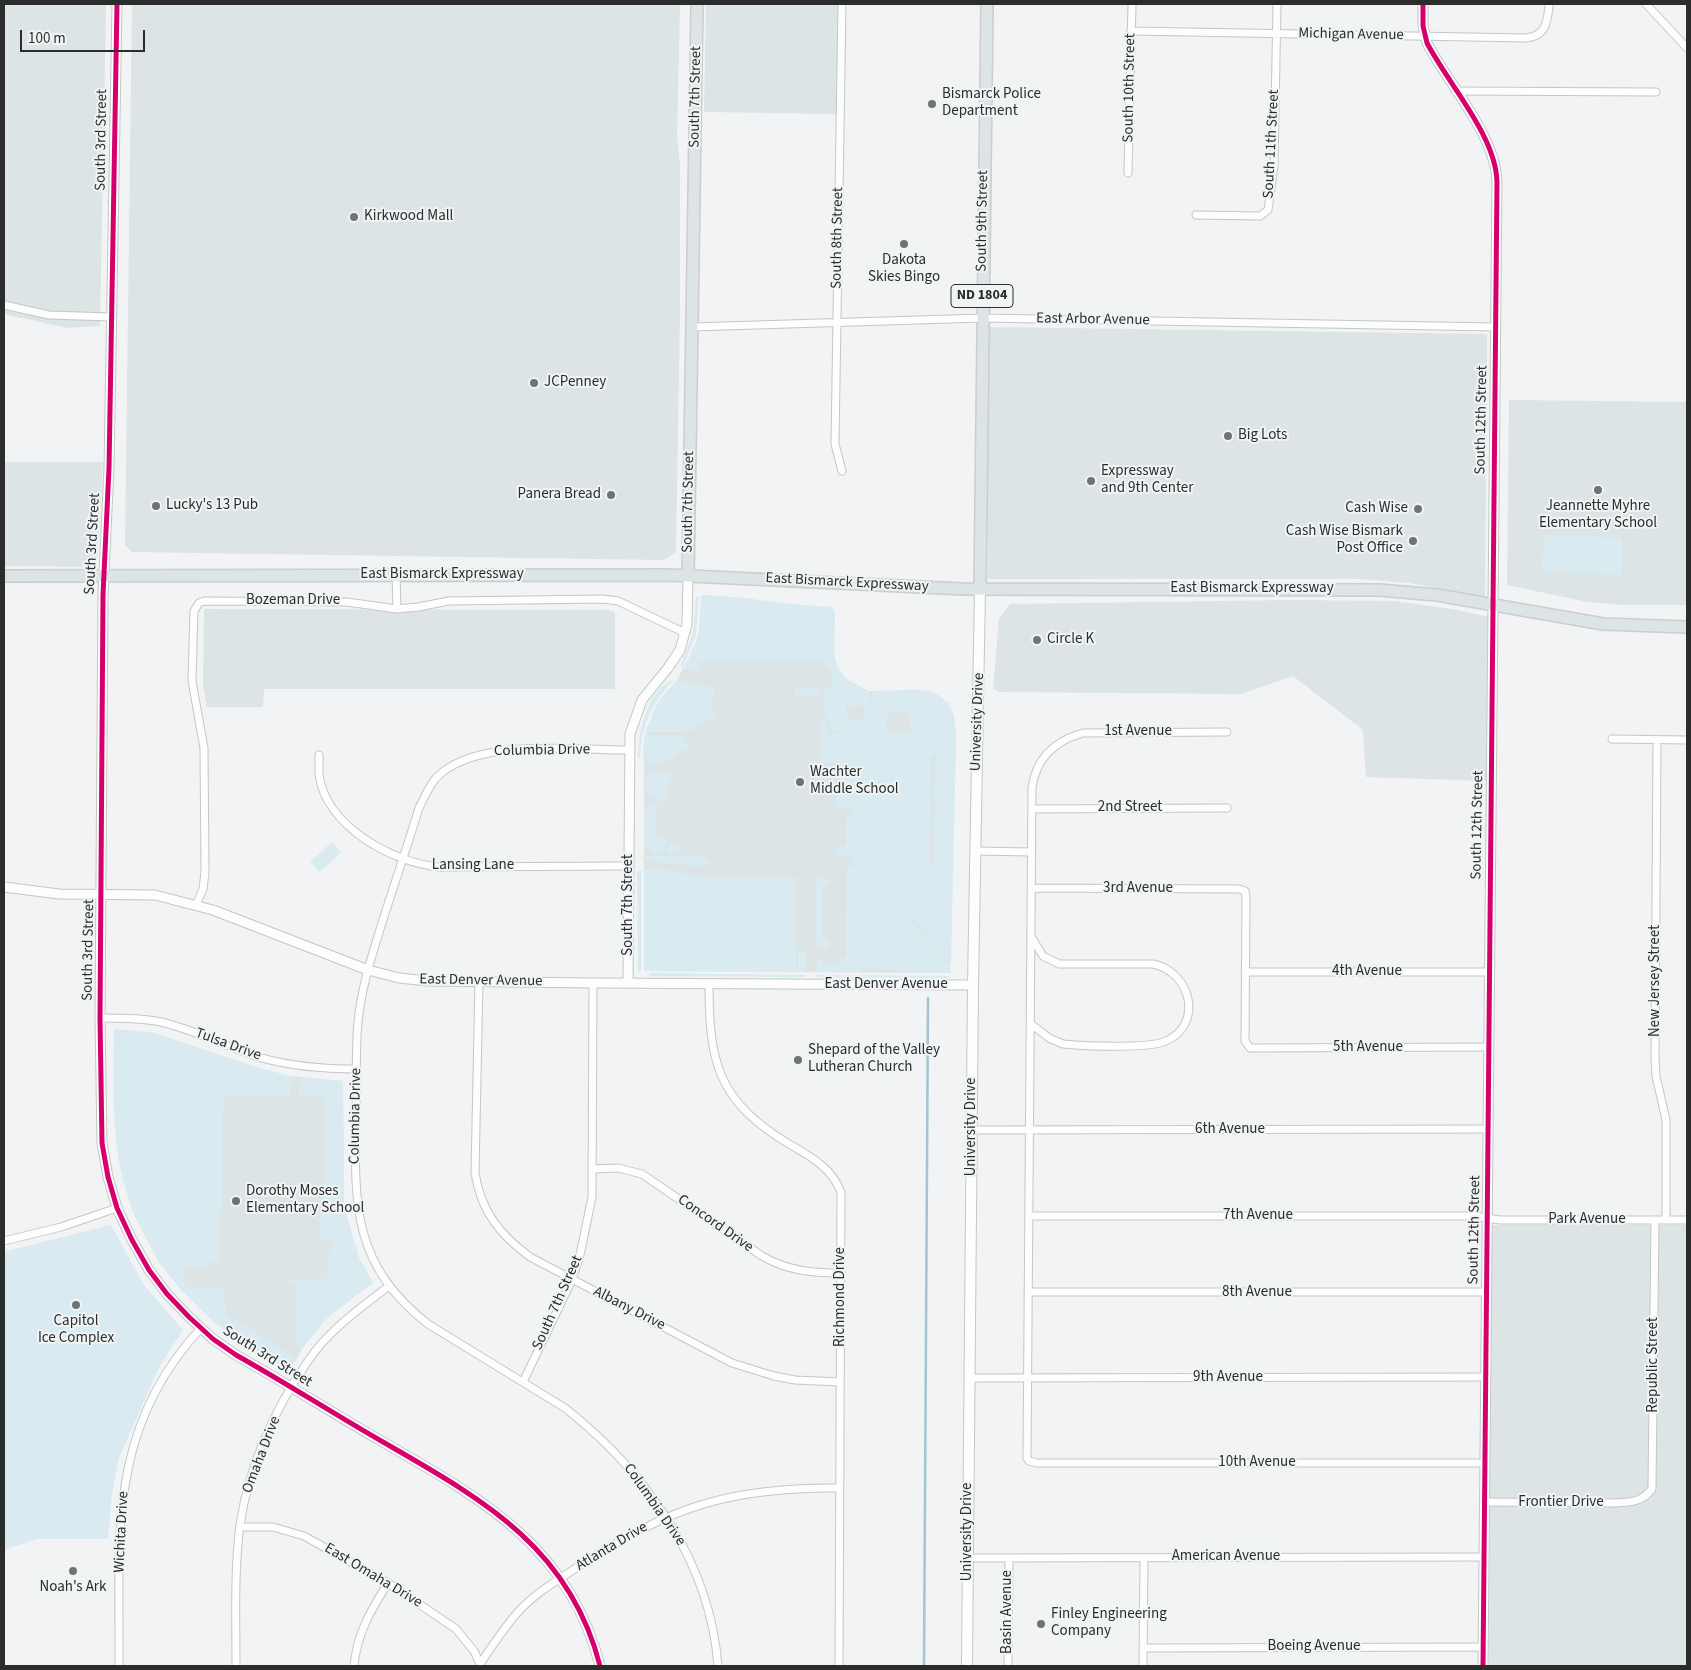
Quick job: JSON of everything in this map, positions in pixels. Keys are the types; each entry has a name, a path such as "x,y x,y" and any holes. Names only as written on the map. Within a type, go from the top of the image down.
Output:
{"main road":[{"name":"South 7th Street","path":"688,576 697,4"},
{"name":"South 9th Street","path":"980,589 987,4"},
{"name":"East Bismarck Expressway","path":"4,576 688,576 980,589 1380,590 1437,595 1602,624 1687,627"},
{"name":"University Drive","path":"967,1666 973,985 980,589"}],"street":[{"name":"South 3rd Street","path":"117,4 109,468 104,576 100,1018 102,1143 108,1177 117,1208 132,1240 150,1270 167,1294 201,1328 236,1355 472,1494 526,1538 550,1564 585,1619 600,1666"},
{"name":"South 8th Street","path":"842,4 835,444 842,471"},
{"name":"South 10th Street","path":"1128,173 1132,4"},
{"name":"South 11th Street","path":"1196,215 1260,216 1268,210 1274,166 1277,4"},
{"name":"South 12th Street","path":"1423,4 1425,36 1455,91 1486,138 1496,165 1483,1666"},
{"path":"1646,4 1687,48"},
{"name":"Michigan Avenue","path":"1131,31 1532,37 1543,32 1549,7"},
{"path":"1455,91 1656,92"},
{"path":"4,305 49,315 111,317"},
{"name":"East Arbor Avenue","path":"692,326 982,318 1495,327"},
{"path":"396,575 397,608"},
{"name":"South 7th Street","path":"628,983 629,750 632,724 642,700 675,659 685,633 688,609 688,576"},
{"name":"Bozeman Drive","path":"196,905 203,889 205,872 203,739 192,681 196,607 204,601 347,602 397,608 418,607 449,601 603,599 618,601 685,633"},
{"name":"1st Avenue","path":"1032,809 1035,773 1042,758 1053,747 1075,735 1092,732 1226,732"},
{"path":"1612,739 1687,740"},
{"name":"New Jersey Street","path":"1657,740 1655,1057 1656,1076 1666,1120 1666,1220"},
{"name":"Columbia Drive","path":"629,750 510,749 469,756 453,764 436,778 419,808 402,860 368,970 358,1022 356,1201 369,1248 389,1286 408,1307 428,1324 565,1408 600,1438 638,1477 682,1543 703,1593 716,1638 718,1666"},
{"name":"Lansing Lane","path":"319,755 319,775 326,794 343,820 369,843 402,860 419,865 439,867 628,866"},
{"name":"2nd Street","path":"1032,809 1227,808"},
{"path":"1028,1378 1032,809"},
{"path":"975,851 1031,852"},
{"name":"East Denver Avenue","path":"4,887 59,894 155,895 196,905 368,970 399,978 479,982 973,985"},
{"name":"3rd Avenue","path":"1031,888 1245,890 1245,972"},
{"path":"1031,936 1043,956 1059,964 1153,964 1165,968 1181,981 1189,1004 1186,1018 1179,1032 1158,1044 1063,1044 1049,1038 1031,1024"},
{"name":"4th Avenue","path":"1245,972 1489,972"},
{"name":"5th Avenue","path":"1245,972 1245,1041 1247,1047 1489,1047"},
{"name":"Albany Drive","path":"479,982 475,1173 481,1201 494,1225 514,1245 530,1257 732,1363 774,1376 795,1380 840,1382"},
{"name":"South 7th Street","path":"523,1382 572,1280 587,1226 592,1197 593,983"},
{"name":"Richmond Drive","path":"709,984 709,1027 712,1046 716,1063 731,1093 765,1129 808,1155 830,1172 841,1192 839,1666"},
{"name":"Tulsa Drive","path":"100,1018 161,1022 256,1056 287,1064 320,1068 357,1069"},
{"name":"6th Avenue","path":"972,1130 1488,1130"},
{"name":"Concord Drive","path":"592,1169 618,1168 642,1174 762,1256 784,1266 814,1273 841,1273"},
{"path":"4,1241 61,1227 117,1208"},
{"name":"7th Avenue","path":"1029,1216 1473,1216 1487,1218"},
{"name":"Park Avenue","path":"1487,1218 1500,1220 1687,1220"},
{"name":"Republic Street","path":"1637,1501 1646,1497 1652,1489 1654,1482 1654,1220"},
{"name":"Omaha Drive","path":"236,1666 240,1526 251,1476 269,1426 308,1360 344,1321 389,1286"},
{"name":"8th Avenue","path":"1028,1292 1487,1292"},
{"name":"Wichita Drive","path":"119,1666 120,1513 131,1452 144,1414 159,1384 186,1344 201,1328"},
{"name":"9th Avenue","path":"969,1378 1486,1378"},
{"name":"10th Avenue","path":"1028,1378 1027,1454 1029,1461 1036,1463 1485,1463"},
{"name":"Atlanta Drive","path":"480,1665 518,1612 540,1592 610,1546 665,1517 724,1498 758,1492 839,1488"},
{"name":"Frontier Drive","path":"1485,1502 1637,1501"},
{"name":"East Omaha Drive","path":"240,1526 273,1527 304,1536 388,1583 456,1629 466,1639 480,1665"},
{"name":"American Avenue","path":"968,1558 1484,1557"},
{"name":"Basin Avenue","path":"1008,1666 1009,1558"},
{"path":"1143,1666 1144,1558"},
{"path":"354,1666 357,1645 365,1621 388,1583"},
{"name":"Boeing Avenue","path":"1144,1648 1484,1647"}],"shaded area":[{"path":"4,4 106,4 100,326 67,328 4,314"},
{"name":"Kirkwood Mall","path":"132,4 680,4 677,137 680,163 680,310 676,552 664,560 132,552 125,545"},
{"path":"706,4 838,4 837,114 704,112"},
{"path":"987,327 1487,334 1485,597 1409,583 1360,579 988,579"},
{"name":"Jeannette Myhre Elementary School","path":"1509,400 1687,402 1687,605 1624,605 1588,602 1507,585"},
{"path":"4,462 103,462 97,561 91,567 4,566"},
{"path":"1545,535 1622,538 1622,575 1545,571 1542,566"},
{"name":"Wachter Middle School","path":"701,595 832,607 835,614 834,658 836,667 848,680 869,691 929,691 948,703 954,716 956,738 950,973 644,971 644,741 654,709 677,680 695,647 701,622"},
{"path":"701,595 832,607 835,614 834,651 836,661 846,679 869,691 870,712 872,691 918,690 930,692 940,697 948,705 954,719 956,738 951,965 909,914 907,915 951,968 950,973 900,973 900,969 862,969 862,972 816,972 818,959 823,960 823,965 838,965 840,958 846,958 847,867 852,867 852,857 835,857 835,846 846,846 846,818 853,817 853,808 836,808 836,790 853,788 853,784 840,783 839,775 853,773 853,768 839,767 838,763 821,763 821,715 826,721 828,734 854,732 830,731 830,724 824,712 824,687 832,687 832,668 827,667 826,661 699,661 698,670 684,670 699,634","holes":["864,705 865,717 860,725 859,719 851,720 850,717 846,716 846,706","888,711 908,711 911,732 885,731","931,756 936,756 934,802 937,803 937,815 934,816 935,862 930,862"]},
{"path":"696,596 699,596 696,634 682,669 681,665 693,633"},
{"path":"1291,600 1394,601 1458,610 1488,617 1486,781 1366,777 1363,730 1293,676 1241,694 1000,692 993,689 999,619 1010,604"},
{"path":"204,609 608,610 615,612 615,689 264,689 263,707 207,707 203,685"},
{"path":"675,679 660,696 649,715 645,725 640,758 638,758 642,724 651,701 665,684"},
{"path":"677,680 714,688 714,695 711,697 716,705 711,708 716,716 687,732 645,732 660,699"},
{"path":"794,687 821,687 821,695 794,695"},
{"path":"644,735 682,735 689,747 661,765 649,765 643,759"},
{"path":"646,772 668,773 673,780 667,783 667,794 662,802 646,792"},
{"path":"651,802 659,804 655,812 655,834 668,842 663,853 652,853 649,848 645,848 645,809"},
{"path":"332,842 341,853 319,872 310,862"},
{"path":"670,843 682,849 680,854 666,853"},
{"path":"643,856 699,856 708,861 708,864 687,865 643,861"},
{"path":"641,870 641,971 638,971 637,872"},
{"path":"644,870 665,870 704,877 796,877 796,972 644,971"},
{"path":"821,877 827,878 829,881 827,884 822,885 822,940 827,941 829,944 825,948 818,947 816,944 815,882"},
{"path":"798,949 806,952 806,972 798,972"},
{"path":"649,973 806,975 804,977 649,976"},
{"path":"816,975 950,976 946,978 818,977"},
{"name":"Dorothy Moses Elementary School","path":"114,1029 154,1033 280,1075 343,1081 344,1208 359,1258 373,1283 344,1303 318,1326 290,1371 235,1337 181,1290 159,1262 135,1217 127,1194 116,1139"},
{"path":"114,1029 154,1033 232,1060 293,1077 289,1096 223,1096 222,1211 219,1211 219,1261 212,1261 209,1267 184,1267 185,1287 224,1288 226,1313 297,1359 290,1371 235,1338 190,1298 171,1276 154,1251 140,1225 128,1198 120,1169 116,1139"},
{"path":"301,1078 343,1081 344,1208 359,1258 373,1283 328,1317 302,1349 296,1344 295,1282 287,1282 287,1279 327,1279 328,1254 331,1253 332,1241 320,1240 320,1215 326,1210 326,1191 323,1188 324,1096 298,1096"},
{"path":"111,1225 144,1285 183,1330 159,1367 119,1458 112,1493 108,1539 37,1539 4,1550 4,1252"},
{"path":"1491,1225 1687,1225 1687,1666 1489,1666"}],"waterway":[{"path":"924,1666 928,998"}],"cycle path":[{"path":"117,4 109,468 103,595 100,1018 102,1143 108,1177 117,1208 149,1270 167,1294 213,1339 236,1355 454,1484 517,1531 544,1558 567,1589 586,1625 600,1666"},
{"path":"1423,4 1423,26 1427,43 1480,129 1495,165 1497,182 1483,1666"}],"place":[{"name":"Bismarck Police Department","path":"932,104"},
{"name":"Kirkwood Mall","path":"354,217"},
{"name":"Dakota Skies Bingo","path":"904,244"},
{"name":"JCPenney","path":"534,383"},
{"name":"Big Lots","path":"1228,436"},
{"name":"Expressway and 9th Center","path":"1091,481"},
{"name":"Jeannette Myhre Elementary School","path":"1598,490"},
{"name":"Panera Bread","path":"611,495"},
{"name":"Lucky's 13 Pub","path":"156,506"},
{"name":"Cash Wise","path":"1418,509"},
{"name":"Cash Wise Bismark Post Office","path":"1413,541"},
{"name":"Circle K","path":"1037,640"},
{"name":"Wachter Middle School","path":"800,782"},
{"name":"Shepard of the Valley Lutheran Church","path":"798,1060"},
{"name":"Dorothy Moses Elementary School","path":"236,1201"},
{"name":"Capitol Ice Complex","path":"76,1305"},
{"name":"Noah's Ark","path":"73,1571"},
{"name":"Finley Engineering Company","path":"1041,1624"}]}
